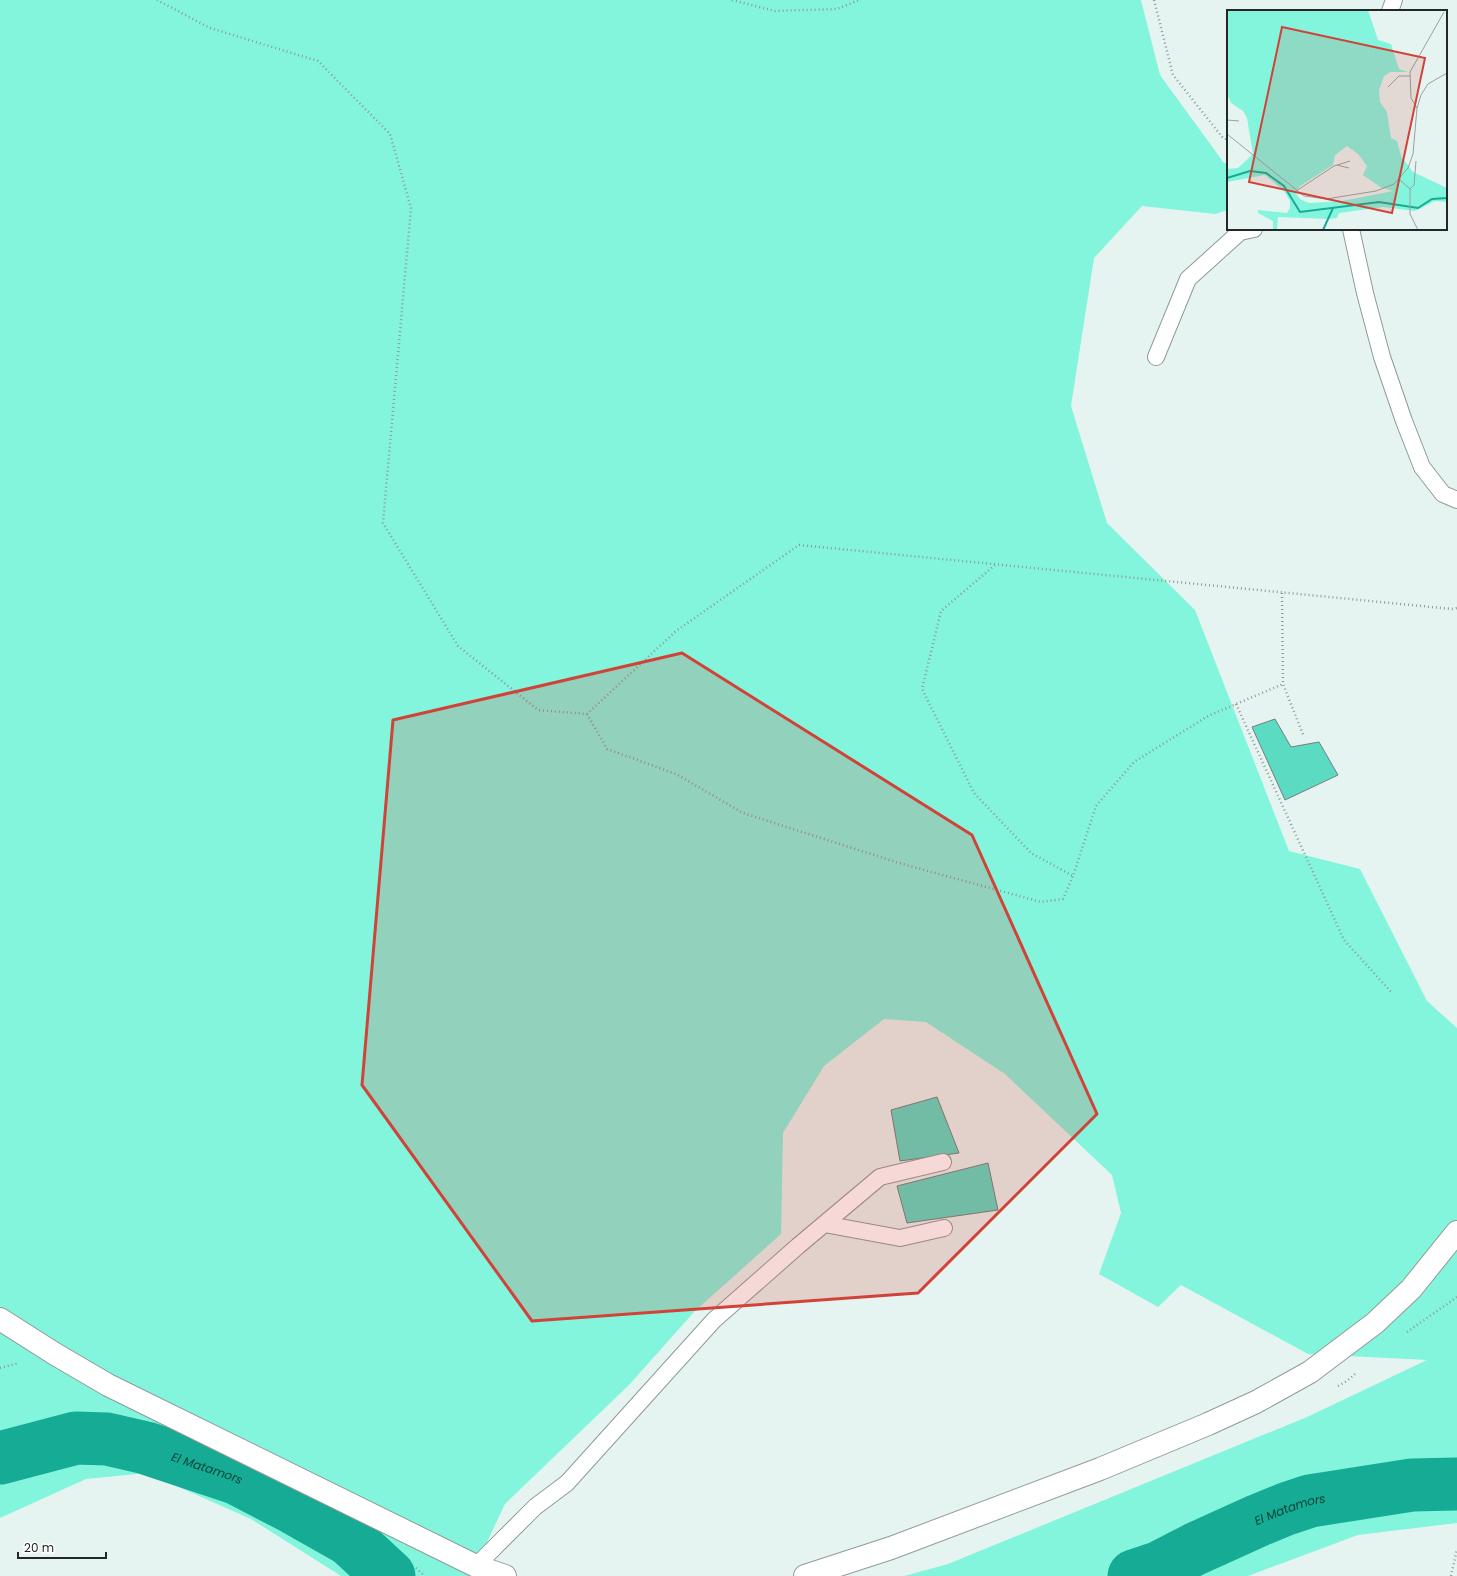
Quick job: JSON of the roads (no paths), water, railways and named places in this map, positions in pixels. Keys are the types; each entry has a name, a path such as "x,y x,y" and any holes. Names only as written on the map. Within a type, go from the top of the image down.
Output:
{"street":[{"path":"805,1576 891,1548 1100,1469 1208,1424 1256,1402 1310,1372 1376,1323 1411,1289 1457,1232"},
{"path":"0,1319 108,1385 476,1566 505,1576"}],"lane":[{"path":"1390,10 1394,0"},
{"path":"1156,356 1188,279 1240,232 1249,230"},
{"path":"1351,230 1365,293 1382,357 1422,467 1443,494 1457,500"},
{"path":"476,1566 534,1507 567,1482 714,1320 824,1224 880,1177 943,1162"},
{"path":"824,1224 900,1238 944,1228"}],"waterway":[{"name":"El Matamors","path":"0,1458 76,1438 107,1439 146,1448 236,1478 290,1506 350,1540 389,1576"},
{"name":"El Matamors","path":"1134,1576 1158,1568 1195,1549 1259,1520 1310,1501 1412,1485 1457,1484"}]}
